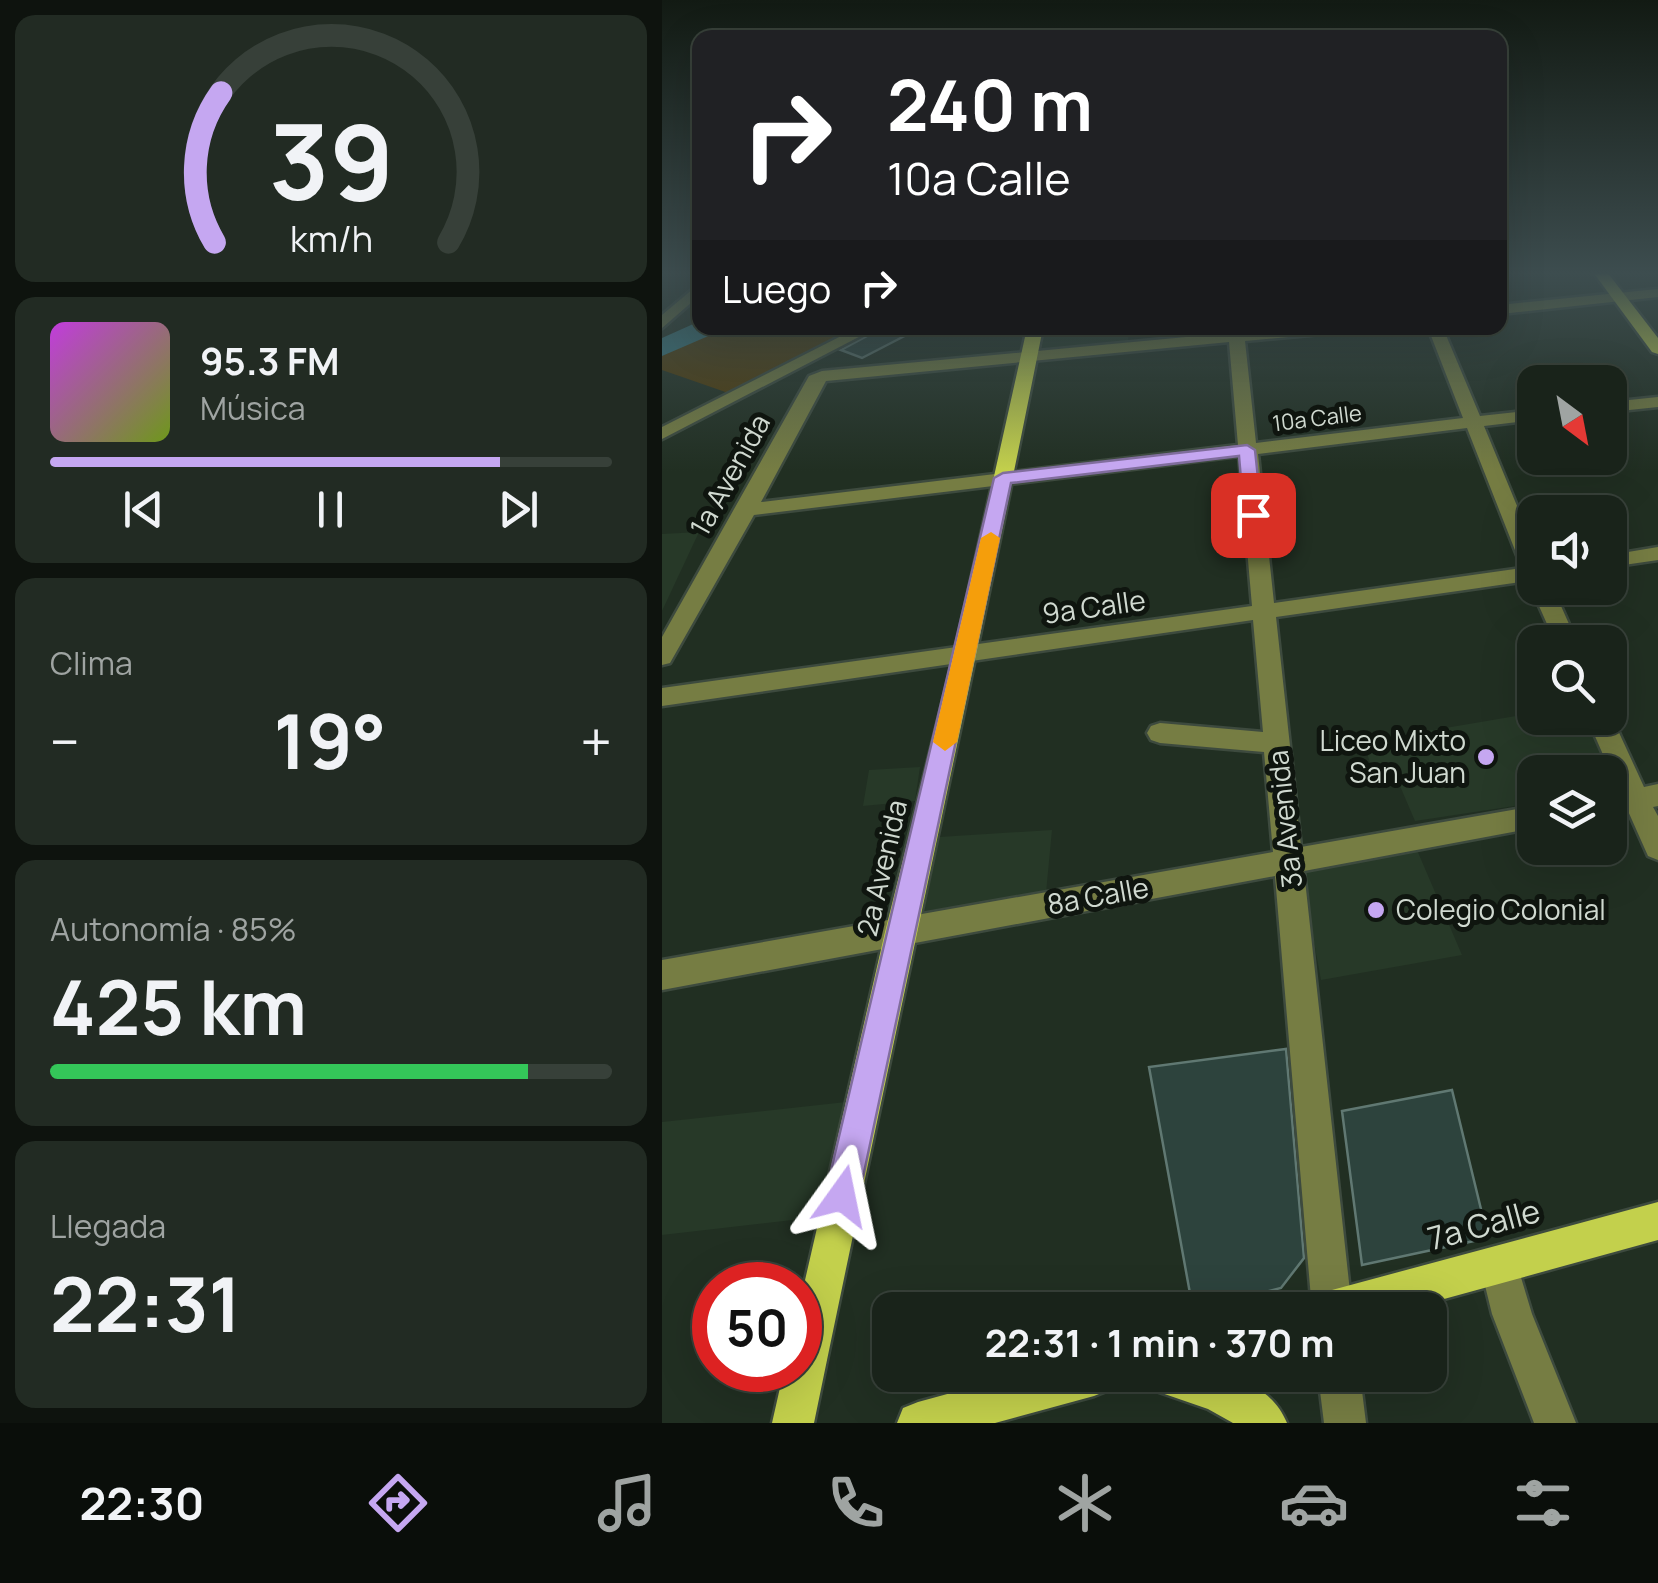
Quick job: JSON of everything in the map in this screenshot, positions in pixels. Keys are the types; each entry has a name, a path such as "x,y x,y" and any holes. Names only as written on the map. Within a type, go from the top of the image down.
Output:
{"main road":[{"name":"2a Avenida","path":"793,1423 1033,342"},
{"name":"7a Calle","path":"1397,1292 1658,1221"},
{"path":"918,1423 1032,1392"},
{"path":"1224,1392 1266,1423"}],"street":[{"path":"662,434 848,338"},
{"path":"1033,342 1106,338"},
{"name":"3a Avenida","path":"1237,338 1330,1292"},
{"path":"1440,338 1517,528"},
{"name":"1a Avenida","path":"662,657 747,510 815,380 1033,342"},
{"path":"1627,406 1658,402"},
{"name":"10a Calle","path":"747,510 1517,417"},
{"path":"1627,558 1658,553"},
{"name":"9a Calle","path":"662,697 1517,574"},
{"path":"1160,732 1276,743"},
{"path":"1607,735 1658,848"},
{"name":"8a Calle","path":"662,975 1517,820"},
{"path":"1499,1264 1512,1314 1555,1423"},
{"path":"1342,1392 1345,1423"}],"shaded area":[{"path":"697,338 835,338 734,395 662,370 662,356"},
{"path":"1037,338 1128,338 1128,343 1035,353"},
{"path":"699,532 662,611 662,534"},
{"name":"Liceo Mixto San Juan","path":"1517,716 1517,735 1596,735 1603,755 1517,755 1517,806 1415,821 1400,786 1378,786 1363,742"},
{"path":"920,767 915,801 863,806 869,770"},
{"path":"1052,830 1046,893 924,911 939,837"},
{"name":"Colegio Colonial","path":"1417,850 1462,955 1321,980 1300,866"},
{"path":"846,1102 819,1217 662,1235 662,1122"}],"building":[{"path":"863,338 900,338 862,358 841,350"},
{"path":"1286,1049 1304,1258 1281,1288 1265,1292 1190,1292 1149,1067"},
{"path":"1452,1090 1488,1238 1362,1265 1342,1111"}],"waterway":[{"path":"662,348 682,338"}],"slow traffic":[{"path":"945,742 991,538"}],"place":[{"name":"Liceo Mixto San Juan","path":"1486,757"},
{"name":"Colegio Colonial","path":"1376,910"}],"route":[{"path":"842,1196 1003,478 1247,450 1253,515"}]}
